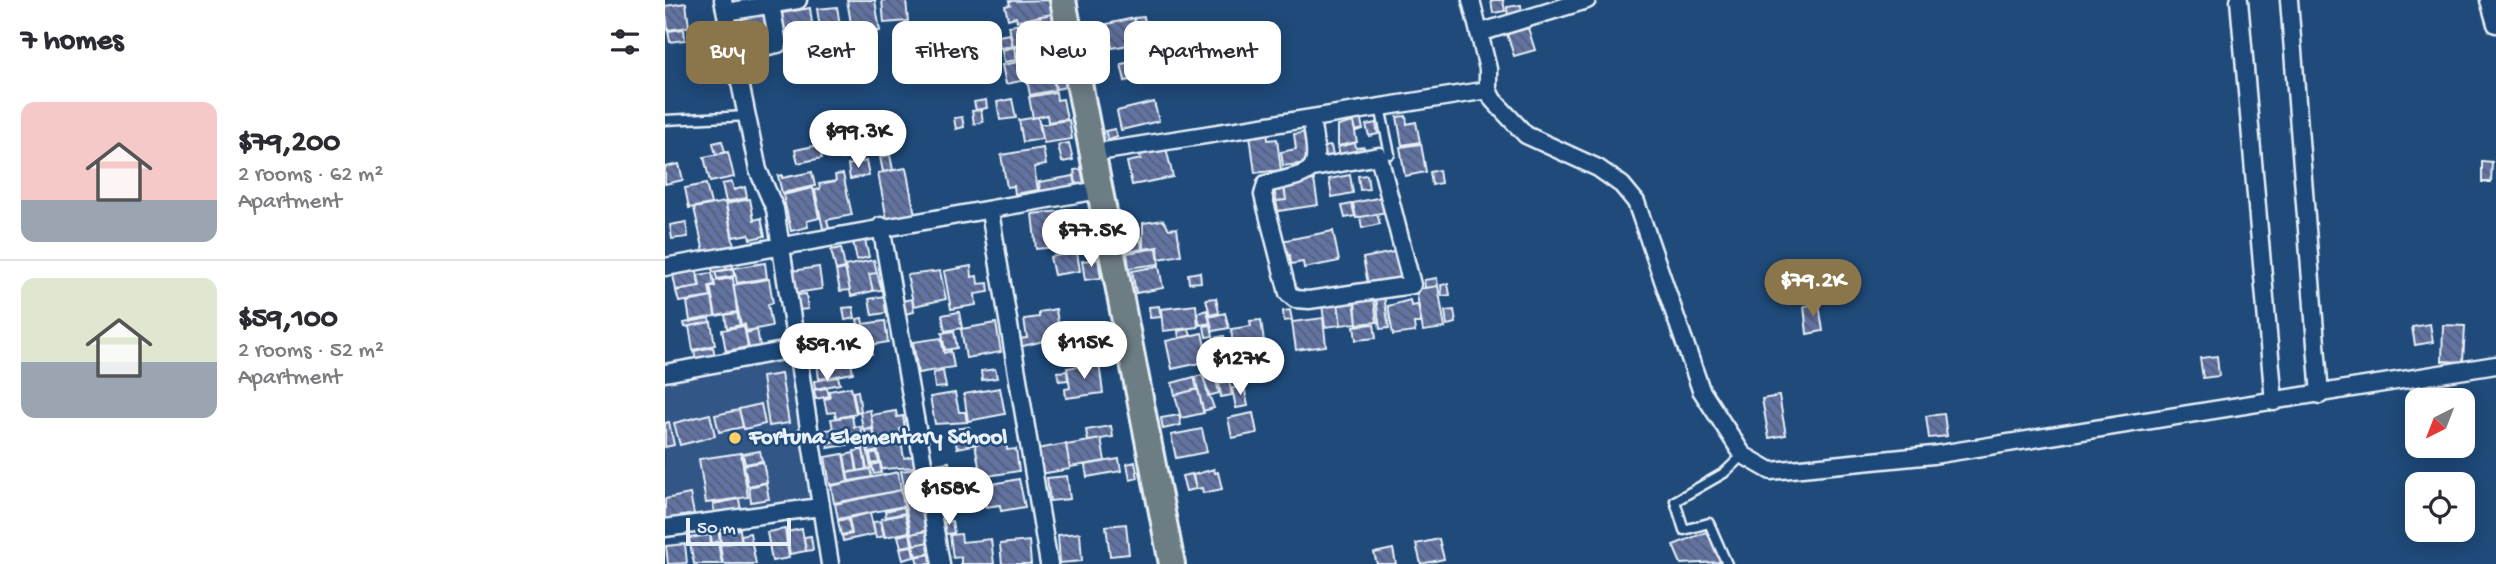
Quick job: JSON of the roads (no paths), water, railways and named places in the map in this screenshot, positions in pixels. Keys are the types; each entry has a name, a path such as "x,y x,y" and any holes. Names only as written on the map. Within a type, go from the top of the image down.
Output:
{"main road":[{"path":"1063,0 1169,564"}],"street":[{"path":"724,6 798,0"},
{"path":"1471,0 1488,69 1488,90 1493,100 1526,135 1598,168 1622,185 1636,202 1701,390 1743,455 1771,471 1809,470 1933,455 2496,365"},
{"path":"1479,33 1587,0"},
{"path":"2239,0 2274,402"},
{"path":"2289,0 2320,395"},
{"path":"2489,0 2496,24"},
{"path":"769,46 778,44 771,4"},
{"path":"741,84 758,170 775,209 794,349 830,564"},
{"path":"1092,153 1488,90"},
{"path":"1311,119 1317,152 1313,167 1308,174 1266,184 1263,195 1288,293 1295,299 1309,300 1412,285 1378,156 1313,167"},
{"path":"665,267 881,226 990,212 1099,190"},
{"path":"990,212 1049,564"},
{"path":"881,226 941,564"},
{"path":"665,373 794,349"},
{"path":"665,528 820,507"}],"lane":[{"path":"1380,107 1390,154"},
{"path":"665,120 748,116"},
{"path":"1727,564 1709,523 1684,530 1675,501 1724,473 1743,455"}],"place":[{"name":"Fortuna Elementary School","path":"735,438"}]}
